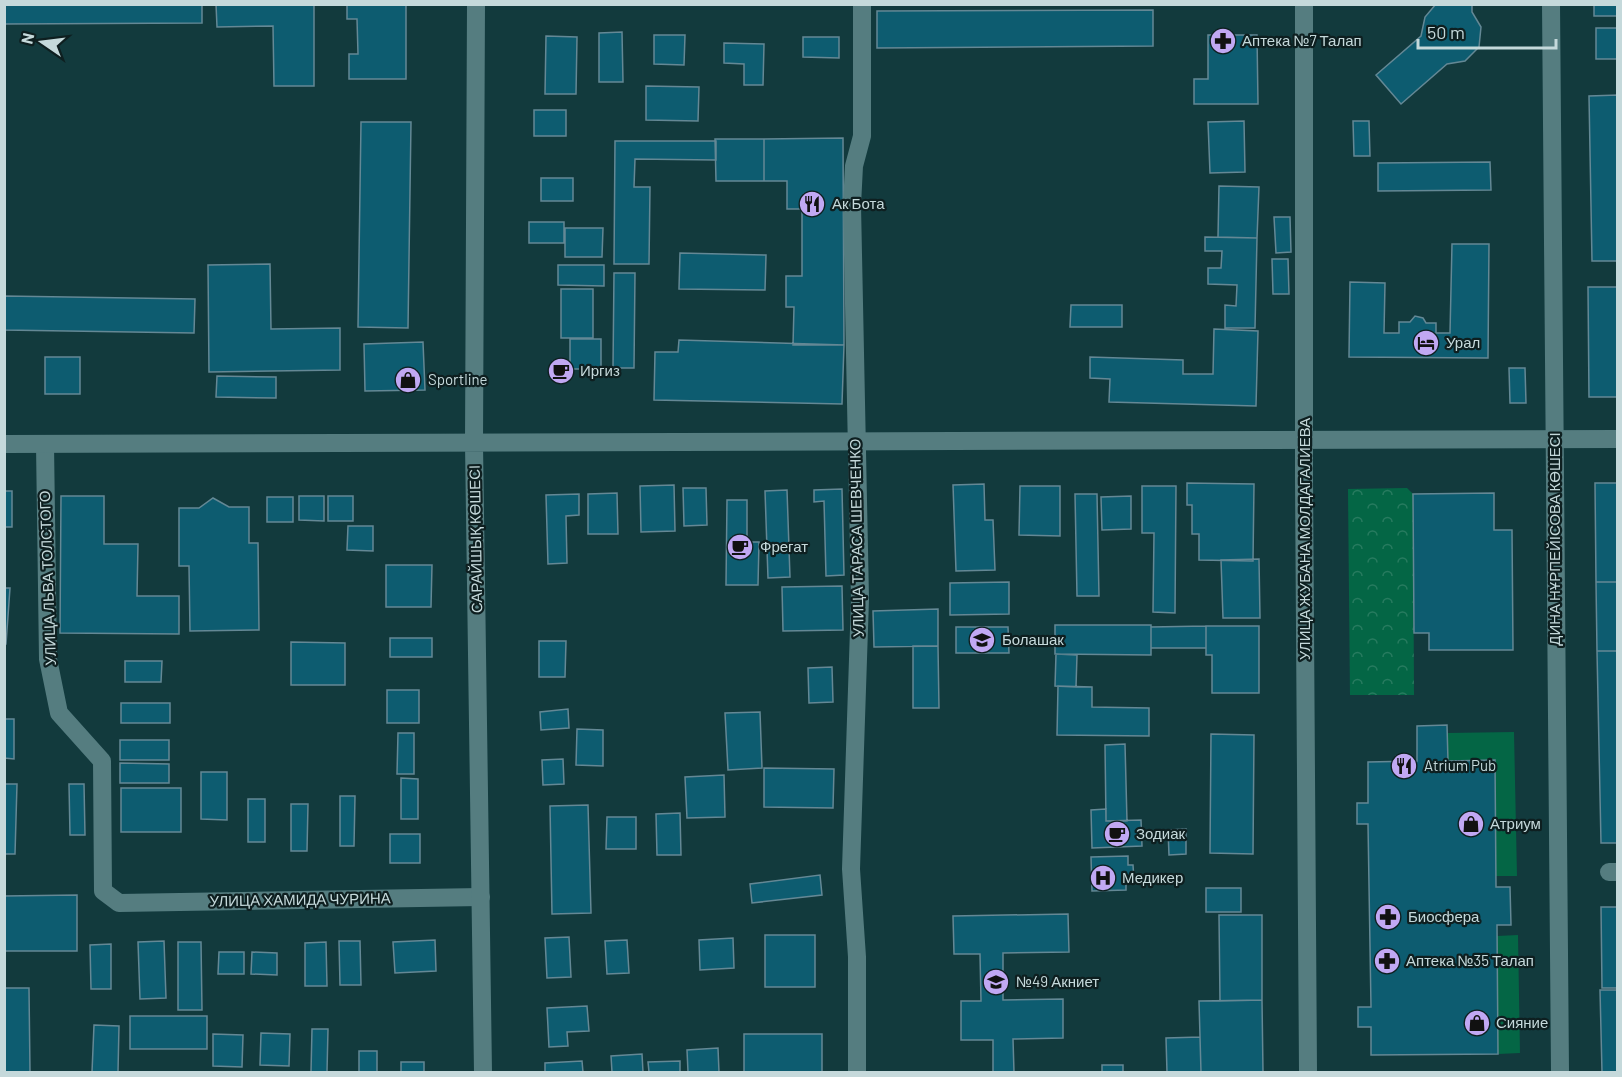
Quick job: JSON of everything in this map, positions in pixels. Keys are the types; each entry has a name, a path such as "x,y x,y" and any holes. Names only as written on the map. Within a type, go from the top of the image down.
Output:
{"street":[{"name":"САРАЙШЫҚ КӨШЕСІ","path":"476,4 474,444 483,1072"},
{"name":"УЛИЦА ТАРАСА ШЕВЧЕНКО","path":"857,1072 857,957 851,869 860,653 860,533 855,443 852,205 854,166 862,136 862,4"},
{"name":"УЛИЦА ЖУБАНА МОЛДАГАЛИЕВА","path":"1304,4 1308,1072"},
{"name":"ДИНА НҰРПЕЙІСОВА КӨШЕСІ","path":"1551,4 1560,1072"},
{"path":"4,444 1617,439"},
{"name":"УЛИЦА ЛЬВА ТОЛСТОГО","path":"45,444 48,659 59,713 102,761 103,891 119,903"},
{"name":"УЛИЦА ХАМИДА ЧУРИНА","path":"119,903 481,897"}],"green space":[{"path":"1407,488 1413,494 1414,695 1350,695 1348,489"},
{"path":"1514,732 1517,876 1496,876 1495,761 1448,761 1447,733"},
{"path":"1518,935 1520,1053 1498,1054 1497,936"}],"building":[{"path":"4,4 202,4 202,23 4,24"},
{"path":"216,4 314,4 314,86 274,86 273,26 217,27"},
{"path":"347,4 406,4 406,79 349,79 349,54 358,54 357,19 347,19"},
{"path":"1436,4 1472,4 1472,12 1481,27 1479,47 1465,61 1447,64 1401,104 1376,75 1421,36 1425,17"},
{"path":"1594,4 1618,4 1618,16 1594,16"},
{"path":"1153,10 1153,46 877,48 877,11"},
{"path":"1596,28 1618,28 1618,59 1596,59"},
{"path":"622,32 623,82 599,82 599,33"},
{"path":"654,35 685,35 684,65 654,64"},
{"path":"1208,35 1257,35 1258,104 1194,104 1194,79 1208,79"},
{"path":"546,36 577,37 576,94 545,94"},
{"path":"803,37 839,37 839,58 803,57"},
{"path":"724,43 764,44 763,85 744,85 744,64 724,63"},
{"path":"646,86 699,87 698,121 646,120"},
{"path":"1618,95 1618,261 1592,261 1589,96"},
{"path":"534,110 566,110 566,136 534,136"},
{"path":"1244,121 1245,172 1210,173 1208,122"},
{"path":"1353,121 1369,121 1370,156 1354,156"},
{"path":"361,122 411,122 408,328 358,327"},
{"path":"843,138 844,345 793,345 794,307 786,307 786,276 802,276 802,209 787,209 787,181 764,181 764,139"},
{"path":"715,139 764,139 764,181 716,181"},
{"path":"615,141 716,141 716,160 635,159 634,187 650,187 649,264 614,264"},
{"path":"1490,162 1491,190 1378,191 1378,163"},
{"path":"541,178 573,178 573,201 541,201"},
{"path":"1219,186 1259,187 1257,238 1218,237"},
{"path":"1274,217 1290,217 1291,252 1276,253"},
{"path":"529,222 564,222 564,243 529,243"},
{"path":"565,228 603,228 602,257 565,257"},
{"path":"1205,237 1257,238 1255,328 1225,328 1225,305 1236,306 1237,285 1208,284 1208,268 1221,268 1222,251 1205,251"},
{"path":"1452,244 1489,244 1488,358 1349,357 1350,282 1385,283 1384,333 1399,333 1399,322 1410,322 1415,316 1423,318 1426,323 1436,323 1436,333 1450,333"},
{"path":"680,253 766,255 765,290 679,289"},
{"path":"1272,259 1288,259 1289,294 1273,294"},
{"path":"270,264 271,329 340,328 340,370 209,372 208,265"},
{"path":"558,265 604,265 604,286 558,285"},
{"path":"614,273 635,273 634,368 613,368"},
{"path":"1588,287 1618,287 1618,397 1589,397"},
{"path":"561,289 593,289 593,338 561,338"},
{"path":"4,296 195,299 194,333 4,330"},
{"path":"1071,305 1122,305 1122,327 1070,327"},
{"path":"1214,329 1258,331 1256,406 1109,402 1110,379 1090,378 1090,357 1183,360 1183,374 1213,374"},
{"path":"570,339 601,339 601,369 570,369"},
{"path":"679,340 844,345 842,404 654,400 655,352 678,352"},
{"path":"423,342 425,390 365,391 364,344"},
{"path":"45,357 80,357 80,394 45,394"},
{"path":"1509,368 1525,368 1526,403 1510,403"},
{"path":"217,376 276,377 276,398 216,397"},
{"path":"1187,483 1254,484 1253,561 1199,560 1199,534 1192,534 1192,505 1187,505"},
{"path":"1595,483 1618,483 1618,582 1596,582"},
{"path":"984,484 985,520 993,520 995,570 956,571 953,485"},
{"path":"674,485 675,531 641,532 640,486"},
{"path":"1020,486 1060,486 1060,536 1019,535"},
{"path":"1142,486 1176,486 1175,613 1153,612 1154,533 1142,533"},
{"path":"683,488 706,488 707,525 684,526"},
{"path":"842,489 844,575 826,576 824,501 814,502 814,490"},
{"path":"787,490 790,577 768,578 765,491"},
{"path":"4,491 12,491 12,527 4,527"},
{"path":"617,493 618,534 588,534 588,494"},
{"path":"1494,493 1494,530 1512,530 1513,650 1429,650 1429,633 1414,633 1413,494"},
{"path":"579,494 579,515 566,516 567,563 548,564 546,495"},
{"path":"1075,494 1097,494 1099,596 1077,596"},
{"path":"61,496 104,496 104,544 138,544 137,596 179,596 179,634 60,633"},
{"path":"299,496 324,496 324,521 299,520"},
{"path":"328,496 353,496 353,521 328,521"},
{"path":"1131,496 1131,529 1102,530 1101,497"},
{"path":"267,497 293,497 293,522 267,522"},
{"path":"213,498 229,507 249,507 249,543 258,543 259,630 190,631 189,566 179,566 179,508 199,508"},
{"path":"727,500 747,500 747,542 759,542 758,585 726,585"},
{"path":"348,526 373,526 373,551 347,550"},
{"path":"1259,559 1260,618 1223,618 1221,560"},
{"path":"386,565 432,565 431,607 386,607"},
{"path":"1009,582 1009,614 950,615 950,583"},
{"path":"1596,582 1618,582 1618,651 1597,651"},
{"path":"842,586 843,630 783,631 782,587"},
{"path":"4,588 10,588 6,644 4,644"},
{"path":"938,609 938,646 874,647 873,611"},
{"path":"1055,625 1151,625 1151,655 1055,654"},
{"path":"1206,626 1259,626 1259,693 1212,693 1212,655 1206,655"},
{"path":"1206,626 1206,648 1151,648 1151,627"},
{"name":"Болашак","path":"956,627 1008,627 1009,653 956,653"},
{"path":"390,638 432,638 432,657 390,657"},
{"path":"539,641 566,641 565,677 539,677"},
{"path":"291,642 345,643 345,685 291,685"},
{"path":"913,646 938,646 939,708 913,708"},
{"path":"1597,651 1618,651 1618,843 1601,843"},
{"path":"1056,654 1077,655 1076,687 1055,686"},
{"path":"125,661 162,661 161,682 125,682"},
{"path":"832,667 833,702 809,703 808,668"},
{"path":"1058,686 1092,687 1092,707 1149,708 1149,736 1057,735"},
{"path":"387,690 419,690 419,723 387,723"},
{"path":"121,703 170,703 170,723 121,723"},
{"path":"568,709 569,728 541,730 540,712"},
{"path":"760,712 762,768 728,770 725,713"},
{"path":"4,719 14,719 14,759 4,758"},
{"path":"1447,725 1448,761 1495,760 1496,887 1510,887 1511,925 1497,925 1498,1054 1371,1055 1371,1027 1358,1027 1358,1007 1371,1007 1368,824 1357,824 1357,803 1368,803 1368,762 1417,761 1417,726"},
{"path":"577,729 603,730 603,766 576,765"},
{"path":"398,733 414,733 414,774 397,774"},
{"path":"1211,734 1254,735 1253,854 1210,853"},
{"path":"120,740 169,740 169,760 120,760"},
{"path":"1125,744 1127,821 1106,821 1105,745"},
{"path":"563,759 564,784 543,785 542,760"},
{"path":"120,763 169,764 169,783 120,783"},
{"path":"764,768 834,769 833,808 764,807"},
{"path":"201,772 227,772 227,820 201,819"},
{"path":"724,775 725,817 687,818 685,777"},
{"path":"401,778 418,779 418,819 401,819"},
{"path":"4,784 17,784 15,854 4,854"},
{"path":"69,784 84,784 85,835 70,835"},
{"path":"121,788 181,788 181,832 121,832"},
{"path":"340,796 355,796 354,846 340,846"},
{"path":"248,799 265,799 265,842 248,842"},
{"path":"291,804 308,804 307,851 291,851"},
{"path":"588,805 591,913 552,914 550,806"},
{"name":"Зодиак","path":"1106,809 1106,821 1141,820 1142,846 1092,848 1091,810"},
{"path":"680,813 681,855 657,855 656,814"},
{"path":"607,817 636,817 636,849 606,849"},
{"path":"1186,829 1186,854 1169,855 1168,830"},
{"path":"390,834 420,834 420,863 390,863"},
{"path":"1128,856 1128,865 1133,865 1134,881 1126,881 1126,890 1092,891 1091,857"},
{"path":"820,875 822,895 752,903 750,884"},
{"path":"1206,888 1241,888 1241,912 1206,912"},
{"path":"77,895 77,951 4,951 4,896"},
{"path":"1601,907 1618,907 1618,988 1602,988"},
{"path":"1068,914 1069,952 1003,953 1003,1000 1063,999 1063,1038 1013,1039 1014,1072 993,1072 993,1040 961,1040 961,1001 981,1001 980,954 954,954 953,916"},
{"path":"1219,915 1262,915 1262,1000 1220,1001"},
{"path":"765,935 815,935 815,987 765,987"},
{"path":"569,937 571,977 547,978 545,938"},
{"path":"733,938 734,968 700,970 699,940"},
{"path":"435,940 436,971 395,973 393,942"},
{"path":"627,940 629,973 607,974 605,941"},
{"path":"164,941 166,998 140,999 138,942"},
{"path":"339,941 360,941 361,985 340,985"},
{"path":"178,942 201,942 202,1010 178,1010"},
{"path":"326,942 327,986 305,986 305,943"},
{"path":"111,944 111,989 91,989 90,945"},
{"path":"219,952 244,952 244,974 218,974"},
{"path":"252,952 277,953 277,975 251,974"},
{"path":"4,988 29,988 30,1072 4,1072"},
{"path":"1600,990 1618,990 1618,1072 1602,1072"},
{"path":"1262,1000 1263,1072 1201,1072 1199,1001"},
{"path":"587,1006 589,1031 567,1032 568,1046 549,1047 547,1008"},
{"path":"130,1016 207,1016 207,1049 130,1049"},
{"path":"94,1025 119,1026 118,1072 92,1072"},
{"path":"312,1029 328,1029 327,1072 311,1072"},
{"path":"261,1033 290,1034 289,1066 260,1065"},
{"path":"213,1034 243,1035 242,1067 213,1066"},
{"path":"744,1034 822,1034 822,1072 744,1072"},
{"path":"1200,1037 1201,1072 1167,1072 1166,1038"},
{"path":"718,1048 719,1072 688,1072 687,1050"},
{"path":"359,1051 377,1051 377,1072 359,1072"},
{"path":"642,1054 643,1072 612,1072 611,1056"},
{"path":"582,1061 583,1072 545,1072 545,1063"},
{"path":"680,1061 680,1072 649,1072 648,1062"},
{"path":"401,1062 424,1062 424,1072 401,1072"},
{"path":"1102,1065 1123,1065 1123,1072 1102,1072"}],"place":[{"name":"Аптека №7 Талап","path":"1223,41"},
{"name":"Ак Бота","path":"812,204"},
{"name":"Урал","path":"1426,343"},
{"name":"Иргиз","path":"561,371"},
{"name":"Sportline","path":"408,380"},
{"name":"Фрегат","path":"740,547"},
{"name":"Болашак","path":"982,640"},
{"name":"Atrium Pub","path":"1404,766"},
{"name":"Атриум","path":"1471,824"},
{"name":"Зодиак","path":"1117,834"},
{"name":"Медикер","path":"1103,878"},
{"name":"Биосфера","path":"1388,917"},
{"name":"Аптека №35 Талап","path":"1387,961"},
{"name":"№49 Акниет","path":"996,982"},
{"name":"Сияние","path":"1477,1023"}]}
